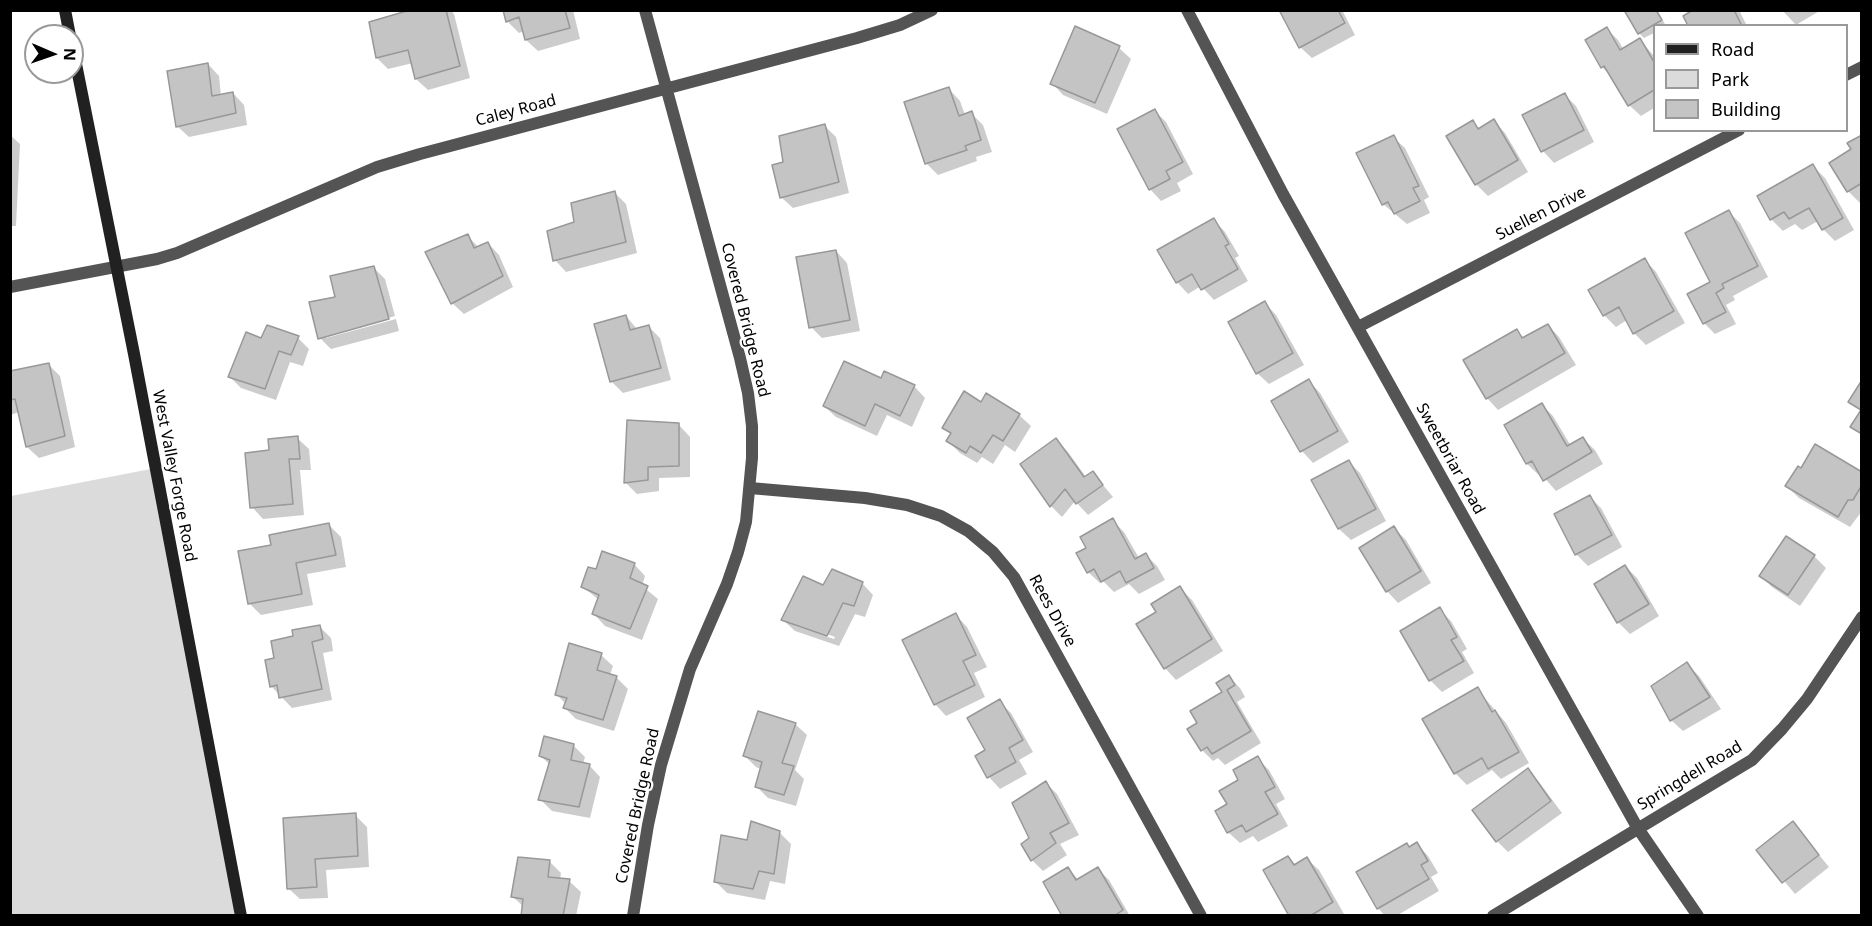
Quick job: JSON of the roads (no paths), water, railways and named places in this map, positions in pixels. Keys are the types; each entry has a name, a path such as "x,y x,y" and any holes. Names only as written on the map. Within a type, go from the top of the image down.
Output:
{"main road":[{"name":"West Valley Forge Road","path":"80,84 241,915"}],"street":[{"name":"Covered Bridge Road","path":"633,915 661,765 690,669 727,584 746,522 750,488 752,426 748,393 738,349 645,10"},
{"name":"Caley Road","path":"10,287 157,259 177,253 377,167 856,38 900,25 932,10"},
{"name":"Sweetbriar Road","path":"1187,10 1283,194 1637,827 1698,915"},
{"path":"1848,74 1862,67"},
{"name":"Suellen Drive","path":"1358,327 1735,132"},
{"name":"Rees Drive","path":"750,488 855,497 907,505 941,516 968,531 993,552 1014,577 1201,915"},
{"name":"Springdell Road","path":"1493,915 1752,760 1807,699 1861,617"}]}
